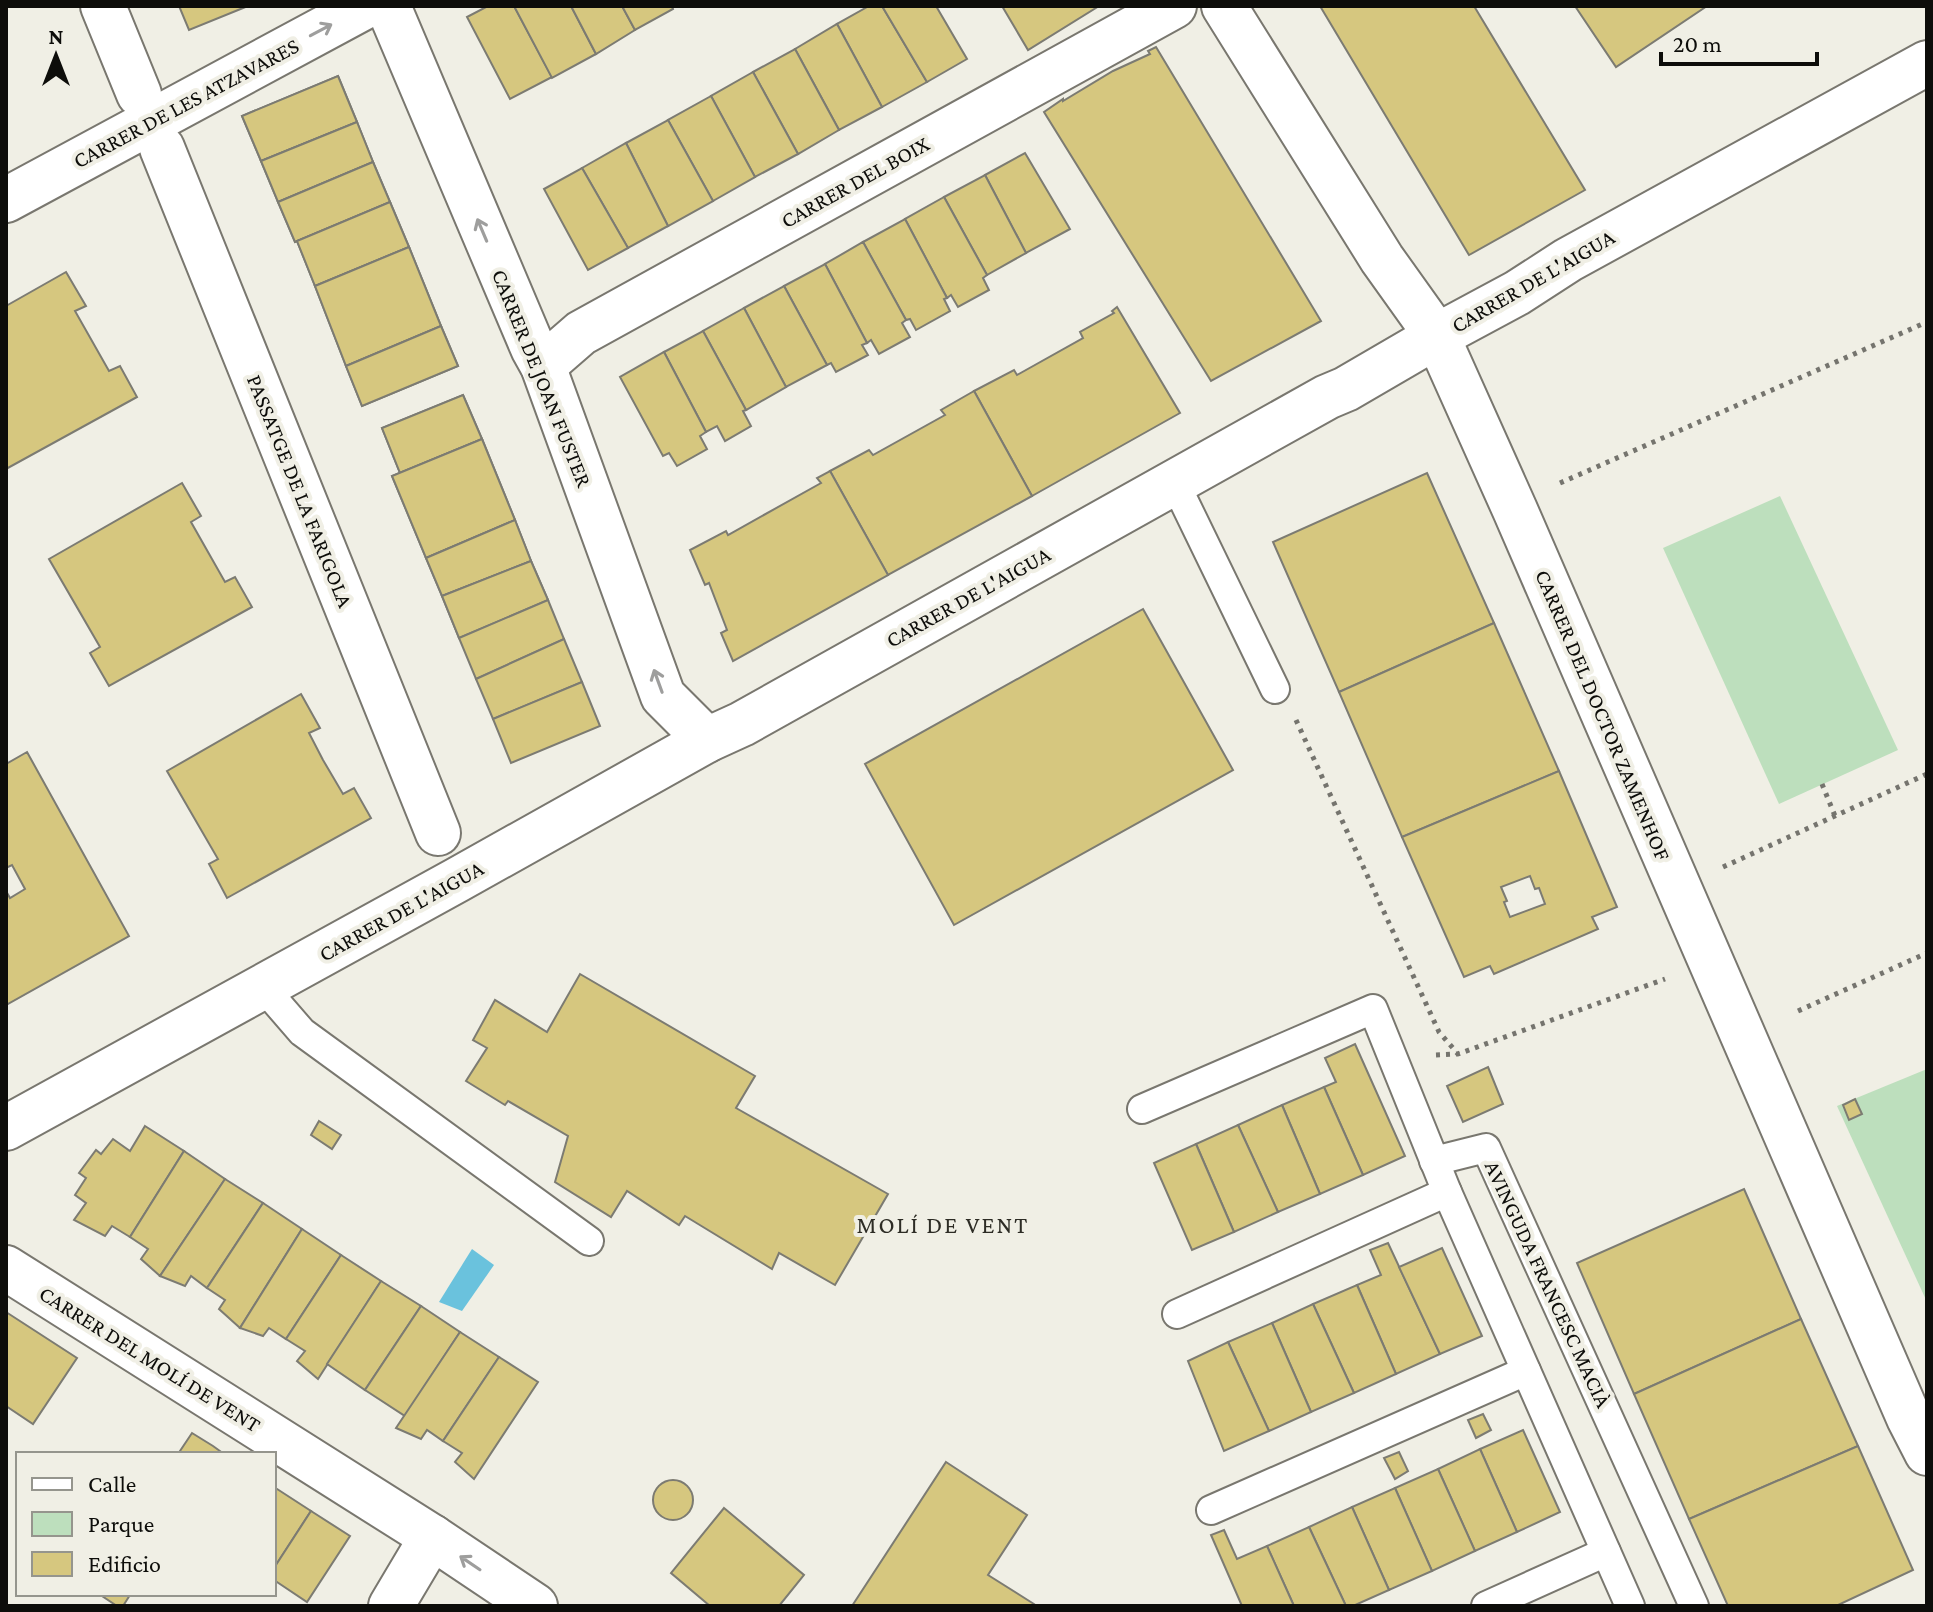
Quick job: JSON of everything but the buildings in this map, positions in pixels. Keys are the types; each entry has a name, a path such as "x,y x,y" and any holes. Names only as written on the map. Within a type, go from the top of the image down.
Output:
{"street":[{"path":"103,6 139,94"},
{"name":"CARRER DE LES ATZAVARES","path":"6,200 366,6"},
{"name":"CARRER DE JOAN FUSTER","path":"388,6 520,320 543,366 663,696 707,740"},
{"name":"CARRER DEL BOIX","path":"543,366 581,333 1174,6"},
{"name":"CARRER DEL DOCTOR ZAMENHOF","path":"1224,6 1382,259 1437,336 1909,1418 1927,1453"},
{"name":"CARRER DE L'AIGUA","path":"6,1128 707,740 742,724 1517,293 1568,260 1927,63"},
{"name":"PASSATGE DE LA FARIGOLA","path":"162,148 438,833"},
{"name":"CARRER DEL MOLÍ DE VENT","path":"6,1268 432,1537 535,1606"},
{"path":"391,1606 432,1537"}],"lane":[{"path":"1175,483 1275,689"},
{"path":"263,987 302,1032 589,1241"},
{"path":"1142,1109 1373,1009 1447,1192 1630,1606"},
{"name":"AVINGUDA FRANCESC MACIÀ","path":"1434,1161 1486,1148 1694,1606"},
{"path":"1177,1314 1447,1192"},
{"path":"1211,1510 1526,1371"},
{"path":"1486,1606 1606,1552"}],"path":[{"path":"1560,483 1927,322"},
{"path":"1294,716 1439,1032 1458,1054"},
{"path":"1718,869 1927,774"},
{"path":"1822,784 1835,816"},
{"path":"1798,1011 1927,953"},
{"path":"1431,1054 1458,1054 1670,977"}],"green space":[{"path":"1780,496 1898,750 1779,804 1663,548"},
{"path":"1927,1069 1927,1302 1837,1106"}],"water":[{"path":"472,1249 494,1265 462,1311 439,1302"}],"district":[{"name":"MOLÍ DE VENT","path":"943,1224"}]}
